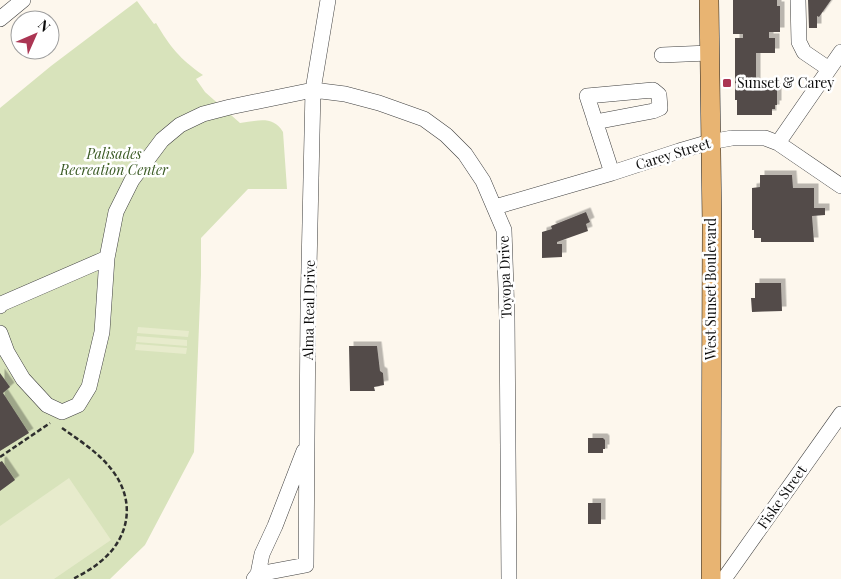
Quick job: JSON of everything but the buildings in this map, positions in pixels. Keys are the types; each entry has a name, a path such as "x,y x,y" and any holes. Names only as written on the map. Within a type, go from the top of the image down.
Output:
{"main road":[{"name":"West Sunset Boulevard","path":"708,0 712,226 711,579"}],"street":[{"path":"0,19 23,0"},
{"name":"Alma Real Drive","path":"256,576 306,572 308,312 313,90 328,0"},
{"path":"798,0 799,42 804,52 829,69"},
{"path":"778,143 841,52"},
{"path":"662,56 709,54"},
{"name":"Toyopa Drive","path":"0,333 7,352 23,379 47,405 62,412 78,405 89,387 102,332 107,258 116,212 132,180 162,140 180,125 203,114 313,90 345,94 379,103 424,119 446,135 465,154 483,181 504,230 507,317 509,579"},
{"path":"595,122 612,174"},
{"name":"Carey Street","path":"495,207 612,174 710,142 732,138 765,138 778,143 841,186"},
{"path":"0,306 107,258"},
{"name":"Fiske Street","path":"724,579 841,414"},
{"path":"256,576 262,554 307,442"}],"path":[{"path":"0,458 53,421"},
{"path":"73,579 101,562 114,548 123,533 128,515 124,489 111,469 88,447"}],"green space":[{"name":"Palisades Recreation Center","path":"137,1 154,24 156,23 176,52 203,75 196,79 205,92 240,123 258,120 269,121 274,123 283,132 287,189 248,189 201,238 194,452 145,545 110,579 0,579 0,108 60,59"},
{"path":"138,327 189,331 188,337 137,333"},
{"path":"137,336 187,340 187,346 136,342"},
{"path":"136,344 187,348 186,354 135,350"},
{"path":"69,478 111,540 54,579 0,579 0,526"}],"place":[{"name":"Sunset & Carey","path":"727,83"}]}
